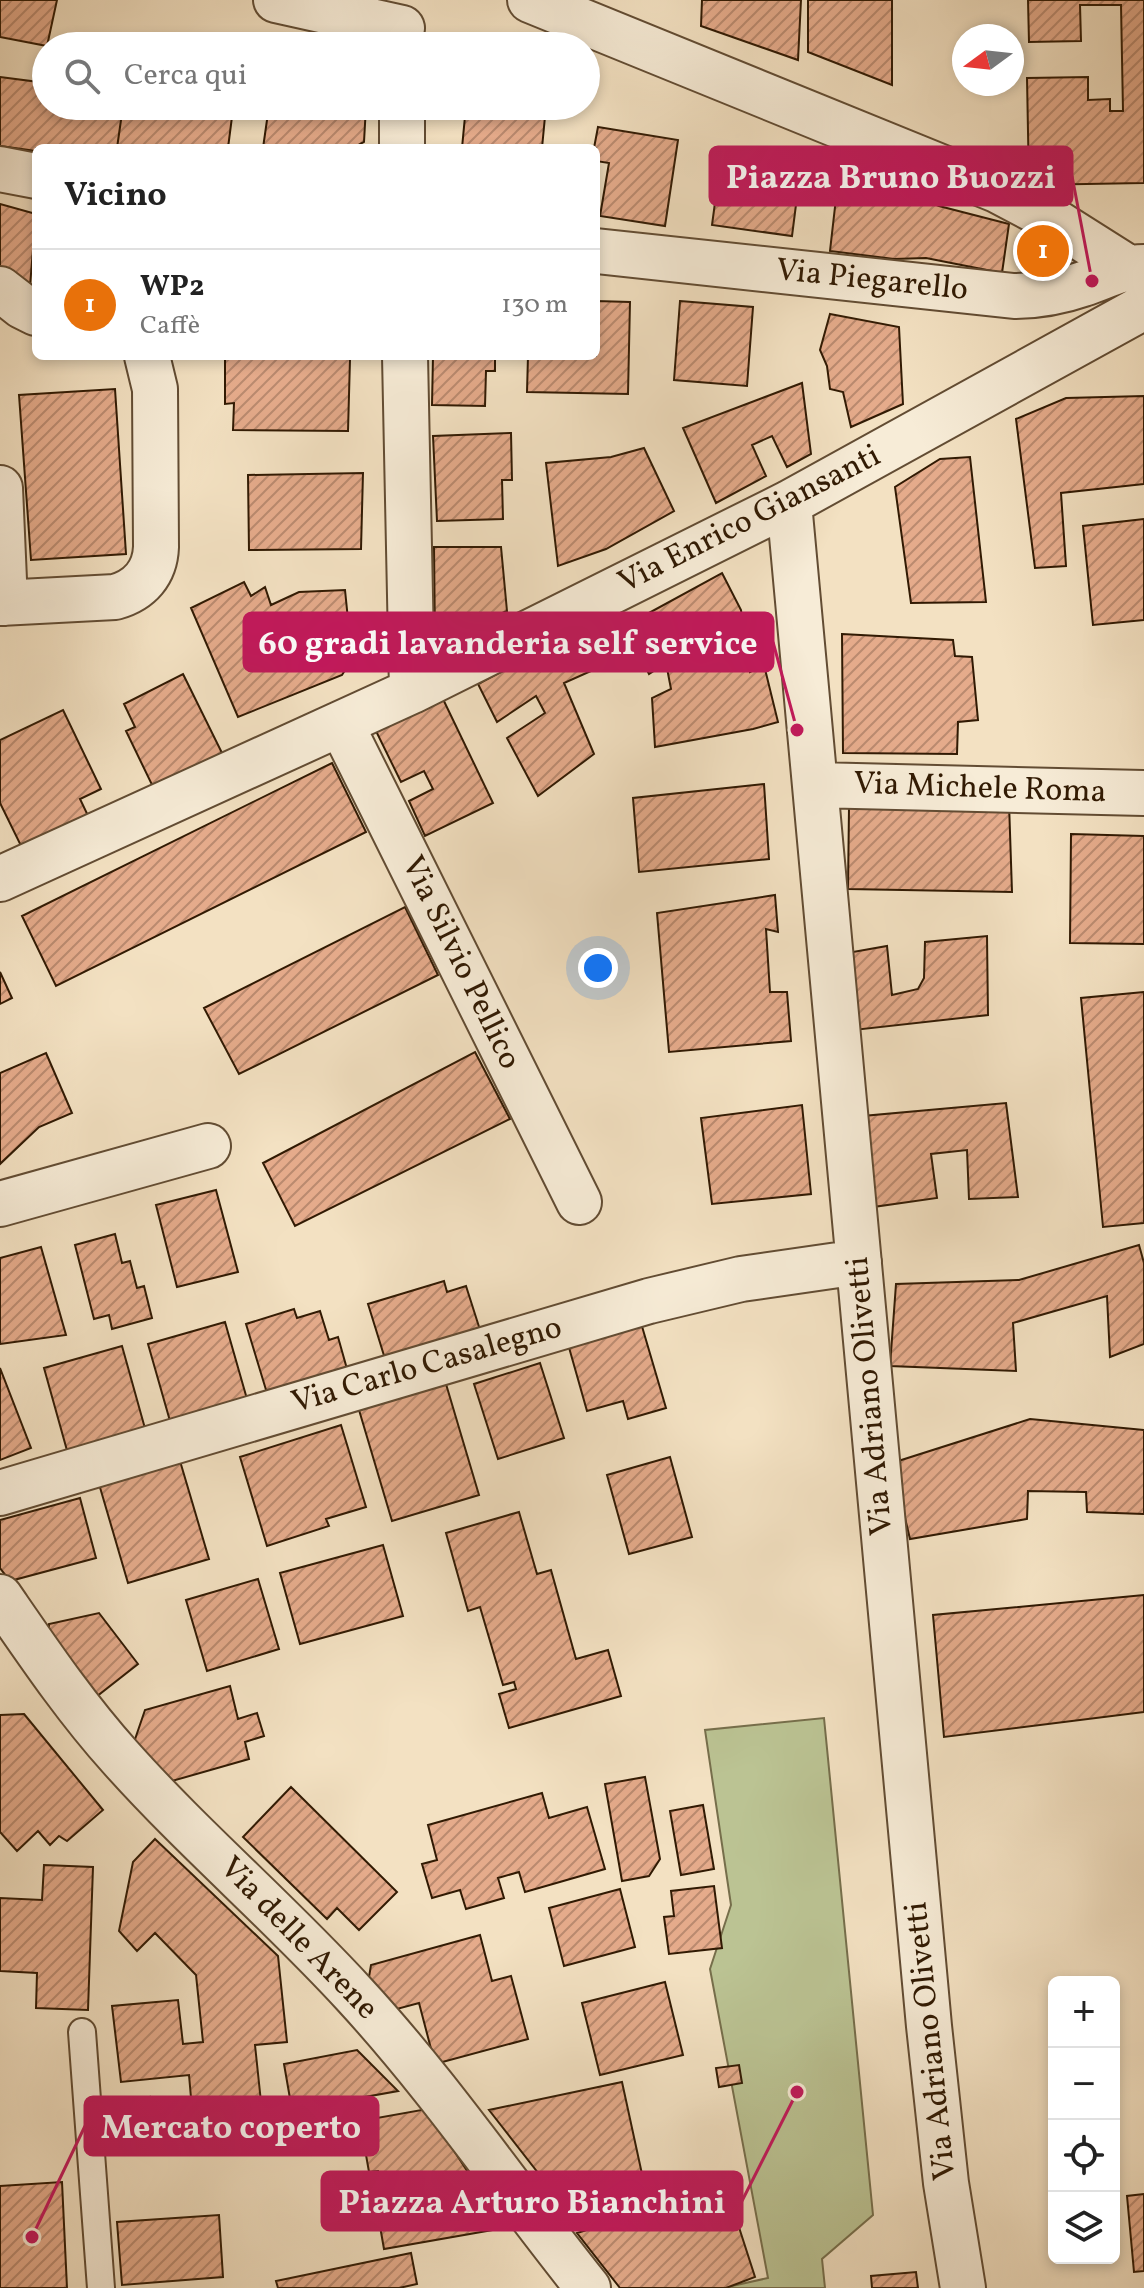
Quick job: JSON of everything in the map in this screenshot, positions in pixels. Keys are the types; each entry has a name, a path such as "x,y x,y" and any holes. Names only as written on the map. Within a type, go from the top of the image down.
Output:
{"street":[{"path":"276,0 403,25"},
{"path":"530,0 997,190 1136,267"},
{"path":"402,120 402,144"},
{"path":"0,169 32,175"},
{"name":"Via Piegarello","path":"600,251 1047,293 1136,267"},
{"path":"0,289 32,311"},
{"path":"1047,293 1082,341"},
{"name":"Via Enrico Giansanti","path":"0,879 412,691 789,503 1144,307"},
{"path":"0,488 2,603 115,597 132,590 148,576 156,547 155,389 148,360"},
{"path":"405,360 412,691"},
{"name":"Via Adriano Olivetti","path":"789,503 929,2026 946,2183 963,2288"},
{"name":"Via Silvio Pellico","path":"341,724 579,1202"},
{"name":"Via Michele Roma","path":"815,785 1144,793"},
{"path":"0,1204 208,1146"},
{"name":"Via Carlo Casalegno","path":"0,1493 649,1301 741,1279 859,1262"},
{"name":"Via delle Arene","path":"0,1597 100,1735 152,1792 314,1952 373,2015 588,2288"}],"lane":[{"path":"82,2032 101,2288"}],"green space":[{"path":"824,1718 873,2215 822,2259 825,2288 723,2288 768,2278 710,1969 731,1905 705,1730"}],"building":[{"path":"0,0 57,0 50,32 32,32 32,43 0,37"},
{"path":"702,0 801,0 798,60 701,26"},
{"path":"808,0 892,0 892,85 808,52"},
{"path":"1028,0 1144,0 1144,183 1029,185 1027,78 1088,77 1088,100 1110,99 1110,111 1123,111 1121,5 1080,5 1081,41 1029,42"},
{"path":"0,77 32,81 32,120 121,120 118,144 32,144 32,150 0,146"},
{"path":"121,120 232,120 229,144 118,144"},
{"path":"267,120 365,120 364,142 360,144 264,144"},
{"path":"465,120 545,120 542,144 462,144"},
{"path":"598,127 678,140 665,226 600,216 609,163 600,162 600,144 595,144"},
{"path":"721,158 782,166 780,186 798,189 792,236 712,225"},
{"path":"839,172 867,176 939,206 1009,224 1002,273 926,258 894,259 830,251"},
{"path":"0,204 32,213 32,262 30,286 0,279"},
{"path":"600,301 630,302 628,394 527,392 528,360 600,360"},
{"path":"680,301 753,307 747,386 674,380"},
{"path":"830,314 899,327 903,404 851,427 843,392 830,389 827,366 820,350"},
{"path":"225,360 350,360 348,431 233,430 234,403 225,404"},
{"path":"433,360 495,360 495,371 486,371 485,406 432,405"},
{"path":"802,383 811,454 787,467 772,436 752,445 766,476 716,503 683,428"},
{"path":"115,389 126,554 31,560 19,395"},
{"path":"1144,396 1144,484 1061,493 1066,566 1035,568 1016,419 1066,398"},
{"path":"511,433 512,480 502,480 503,519 437,521 433,436"},
{"path":"644,448 674,511 606,549 558,566 546,463 611,457"},
{"path":"970,457 986,602 911,603 895,487 940,459"},
{"path":"363,473 361,549 249,550 248,475"},
{"path":"1144,519 1144,620 1093,625 1083,526"},
{"path":"434,547 501,547 507,611 435,642"},
{"path":"722,573 741,610 750,672 764,665 778,722 655,747 652,698 671,689 666,663 649,674 625,626"},
{"path":"244,582 251,596 265,587 271,605 299,592 345,590 352,659 342,675 238,717 191,608"},
{"path":"572,634 591,671 564,683 594,754 538,796 507,738 545,713 536,696 497,722 478,684"},
{"path":"842,634 953,640 955,656 972,657 978,720 958,722 957,754 843,753"},
{"path":"183,674 224,757 155,791 126,731 135,727 124,704"},
{"path":"442,697 493,803 425,836 409,801 433,789 424,771 401,782 375,729"},
{"path":"63,710 101,789 80,799 92,824 26,856 0,803 0,740"},
{"path":"332,763 366,832 56,986 22,916"},
{"path":"764,784 769,859 639,872 633,798"},
{"path":"1009,803 1012,892 848,889 849,808"},
{"path":"1071,834 1144,836 1144,944 1070,943"},
{"path":"775,895 778,932 766,929 770,992 787,992 791,1041 669,1052 657,913"},
{"path":"405,907 438,975 239,1074 204,1008"},
{"path":"987,936 988,1015 854,1030 847,953 887,946 892,995 918,989 924,978 925,942"},
{"path":"0,972 12,998 0,1004"},
{"path":"1144,992 1144,1223 1103,1227 1081,998"},
{"path":"475,1052 510,1119 295,1226 263,1163"},
{"path":"46,1053 72,1113 39,1127 0,1164 0,1073"},
{"path":"1006,1103 1018,1197 969,1199 967,1150 931,1154 937,1198 873,1207 863,1116"},
{"path":"802,1105 811,1194 712,1204 701,1118"},
{"path":"216,1190 238,1272 177,1287 156,1205"},
{"path":"115,1234 122,1263 130,1261 137,1288 144,1286 152,1318 112,1329 109,1315 94,1319 75,1245"},
{"path":"1139,1245 1144,1263 1144,1344 1110,1357 1107,1296 1013,1323 1016,1371 890,1366 896,1284 1019,1280"},
{"path":"41,1247 66,1335 0,1344 0,1258"},
{"path":"444,1281 447,1292 466,1286 481,1333 386,1362 368,1304"},
{"path":"294,1309 297,1318 320,1311 329,1340 338,1337 347,1369 270,1403 246,1324"},
{"path":"225,1322 249,1406 172,1428 148,1344"},
{"path":"641,1323 666,1408 628,1419 623,1401 587,1411 568,1344"},
{"path":"122,1346 146,1432 68,1454 44,1368"},
{"path":"540,1363 564,1438 498,1459 474,1384"},
{"path":"0,1368 31,1448 0,1460"},
{"path":"446,1384 479,1495 392,1521 359,1410"},
{"path":"1030,1419 1144,1430 1144,1514 1087,1512 1086,1492 1028,1491 1027,1519 910,1539 892,1463"},
{"path":"341,1425 366,1507 326,1519 329,1526 267,1546 240,1457"},
{"path":"670,1457 692,1537 629,1554 607,1475"},
{"path":"180,1461 209,1559 128,1583 99,1484"},
{"path":"80,1498 96,1558 10,1581 0,1568 0,1520"},
{"path":"519,1512 537,1574 551,1570 576,1659 608,1650 621,1696 509,1728 499,1694 516,1689 514,1682 503,1685 480,1607 468,1611 446,1533"},
{"path":"383,1545 403,1616 300,1644 280,1573"},
{"path":"258,1579 279,1649 207,1671 186,1600"},
{"path":"1144,1595 1144,1712 944,1737 933,1615"},
{"path":"99,1613 138,1664 87,1704 48,1652 49,1624"},
{"path":"230,1686 238,1719 257,1713 264,1736 245,1742 249,1759 165,1783 131,1751 145,1710"},
{"path":"24,1714 103,1810 67,1841 59,1836 50,1845 38,1831 17,1851 0,1832 0,1715"},
{"path":"645,1777 660,1859 649,1876 622,1881 605,1784"},
{"path":"291,1787 397,1892 359,1930 337,1908 327,1919 243,1837"},
{"path":"542,1793 549,1818 587,1807 605,1869 525,1892 519,1872 498,1878 504,1898 466,1909 460,1890 432,1898 422,1864 437,1860 428,1825"},
{"path":"703,1805 714,1869 681,1875 670,1811"},
{"path":"155,1839 278,1956 287,2042 255,2045 261,2102 192,2109 189,2075 121,2082 112,2006 178,2000 183,2044 203,2042 196,1975 155,1933 137,1951 119,1931 133,1862"},
{"path":"44,1865 93,1867 88,2010 36,2008 37,1973 0,1971 0,1898 42,1900"},
{"path":"714,1886 722,1948 669,1954 664,1917 674,1916 671,1891"},
{"path":"620,1889 635,1947 564,1966 549,1908"},
{"path":"480,1935 492,1981 511,1976 528,2039 435,2064 419,2003 397,2009 368,1983 371,1965"},
{"path":"665,1982 683,2055 600,2075 582,2003"},
{"path":"357,2050 398,2091 292,2110 284,2064"},
{"path":"739,2065 742,2083 719,2087 716,2068"},
{"path":"622,2082 642,2174 553,2192 489,2110"},
{"path":"150,2097 153,2126 123,2129 120,2101"},
{"path":"427,2109 504,2228 384,2249 377,2209 385,2208 378,2171 369,2172 360,2121"},
{"path":"62,2182 67,2288 0,2288 0,2186"},
{"path":"726,2187 755,2277 726,2288 620,2288 577,2233"},
{"path":"1144,2194 1144,2271 1134,2272 1127,2196"},
{"path":"219,2215 223,2277 122,2285 117,2222"},
{"path":"411,2253 417,2284 399,2288 278,2288 276,2281"},
{"path":"916,2272 918,2288 872,2288 871,2276"}],"place":[{"name":"WP2","path":"1043,251"},
{"name":"Piazza Bruno Buozzi","path":"1092,281"},
{"name":"60 gradi lavanderia self service","path":"797,730"},
{"name":"Piazza Arturo Bianchini","path":"797,2092"},
{"name":"Mercato coperto","path":"32,2237"}]}
